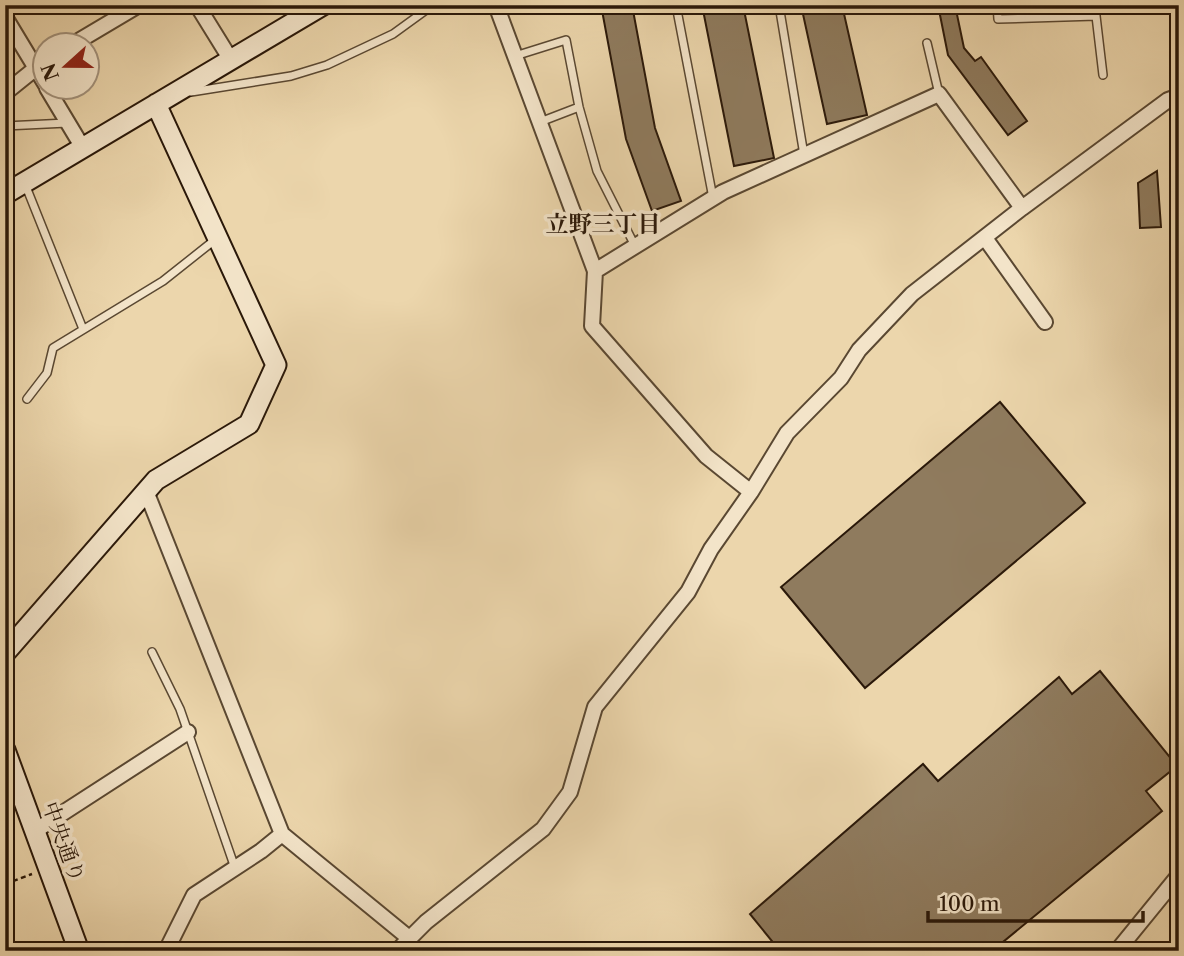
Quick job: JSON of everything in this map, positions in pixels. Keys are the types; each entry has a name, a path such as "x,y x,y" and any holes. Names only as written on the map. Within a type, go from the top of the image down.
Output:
{"street":[{"path":"94,32 139,5"},
{"path":"197,5 231,60"},
{"path":"5,194 323,5"},
{"path":"496,5 595,271 592,326 706,456 751,492"},
{"path":"5,18 32,53"},
{"path":"5,93 32,71"},
{"path":"595,271 713,199 939,94 1022,208"},
{"path":"397,951 426,922 543,829 570,792 595,707 688,592 711,549 751,492 787,433 841,378 859,350 912,294 1022,208 1168,100 1179,96"},
{"path":"5,653 156,480 249,424 276,365 218,237 164,99"},
{"path":"56,102 83,148"},
{"path":"985,238 1045,322"},
{"path":"146,491 282,834 409,938"},
{"path":"35,831 188,732"},
{"name":"中央通り","path":"5,750 79,951"},
{"path":"166,951 194,895 282,834"},
{"path":"1117,951 1179,875"}],"lane":[{"path":"164,99 291,76 327,65 393,34 433,5"},
{"path":"677,5 713,199"},
{"path":"779,5 804,156"},
{"path":"997,5 998,19 1096,16"},
{"path":"1097,5 1103,75"},
{"path":"515,56 566,40 579,107 597,171 635,246"},
{"path":"927,43 939,94"},
{"path":"539,122 579,107"},
{"path":"5,126 68,123"},
{"path":"25,183 83,329"},
{"path":"27,399 47,373 53,348 163,281 218,237"},
{"path":"152,652 180,709 235,867"}],"path":[{"path":"5,884 49,868"}],"building":[{"path":"601,5 632,5 655,128 681,201 652,211 626,139"},
{"path":"702,5 743,5 774,158 734,166"},
{"path":"801,5 842,5 867,115 827,124"},
{"path":"938,5 955,5 964,48 975,61 981,57 1027,121 1008,135 948,55"},
{"path":"1157,171 1161,227 1140,228 1138,183"},
{"path":"1000,402 1085,503 865,688 781,587"},
{"path":"1100,671 1177,766 1146,791 1162,811 992,951 780,951 750,914 923,764 938,781 1059,677 1072,694"}],"district":[{"name":"立野三丁目","path":"603,224"}]}
